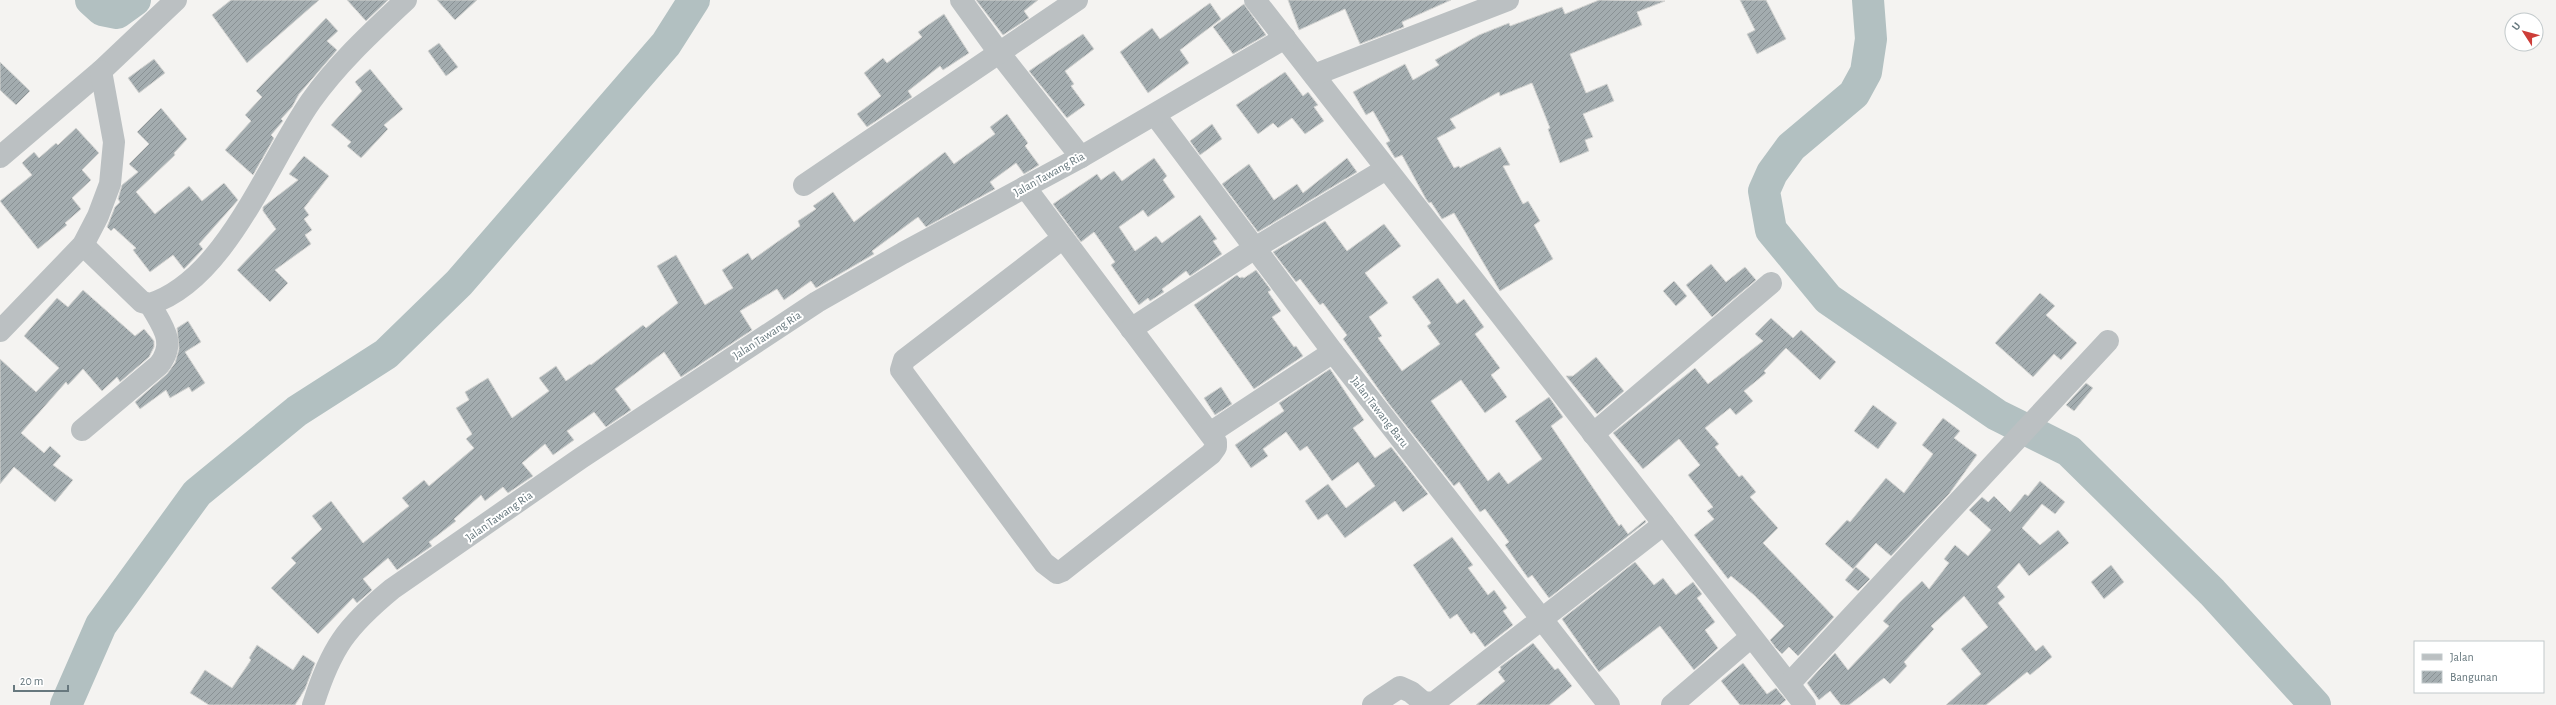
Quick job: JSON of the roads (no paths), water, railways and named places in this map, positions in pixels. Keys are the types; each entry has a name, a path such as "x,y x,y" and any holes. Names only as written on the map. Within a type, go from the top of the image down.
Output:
{"street":[{"path":"0,157 101,71 176,0"},
{"path":"83,245 142,302 150,304 175,292 198,273 222,248 237,226 292,129 330,75 350,53 406,0"},
{"path":"961,0 1000,54 1081,157"},
{"path":"804,184 912,110 1000,54 1078,0"},
{"path":"1255,0 1805,705"},
{"path":"1314,76 1508,0"},
{"name":"Jalan Tawang Ria","path":"313,705 330,657 346,632 392,589 580,458 772,331 903,253 1081,157 1285,38"},
{"path":"0,331 83,245 98,216 110,184 114,163 114,142 101,71"},
{"name":"Jalan Tawang Baru","path":"1155,114 1333,352 1609,705"},
{"path":"1131,329 1255,248 1386,169"},
{"path":"1025,187 1216,442 1216,447 1211,454 1062,572 1057,573 1044,563 932,415 901,370 902,363 1063,238"},
{"path":"1593,434 1771,283"},
{"path":"82,430 159,365 167,355 169,346 167,337 150,304"},
{"path":"1789,684 1857,614 2010,444 2108,341"},
{"path":"1210,433 1333,352"},
{"path":"1373,705 1400,687 1411,692 1424,702 1435,702 1543,621 1664,524"},
{"path":"1672,705 1751,637"}],"waterway":[{"path":"91,0 102,10 117,13 135,0"},
{"path":"66,705 101,625 197,493 297,411 386,354 459,283 666,44 694,0"},
{"path":"1868,0 1871,39 1866,72 1854,94 1791,147 1772,173 1764,191 1771,230 1828,299 1997,415 2069,451 2212,592 2315,705"}]}
